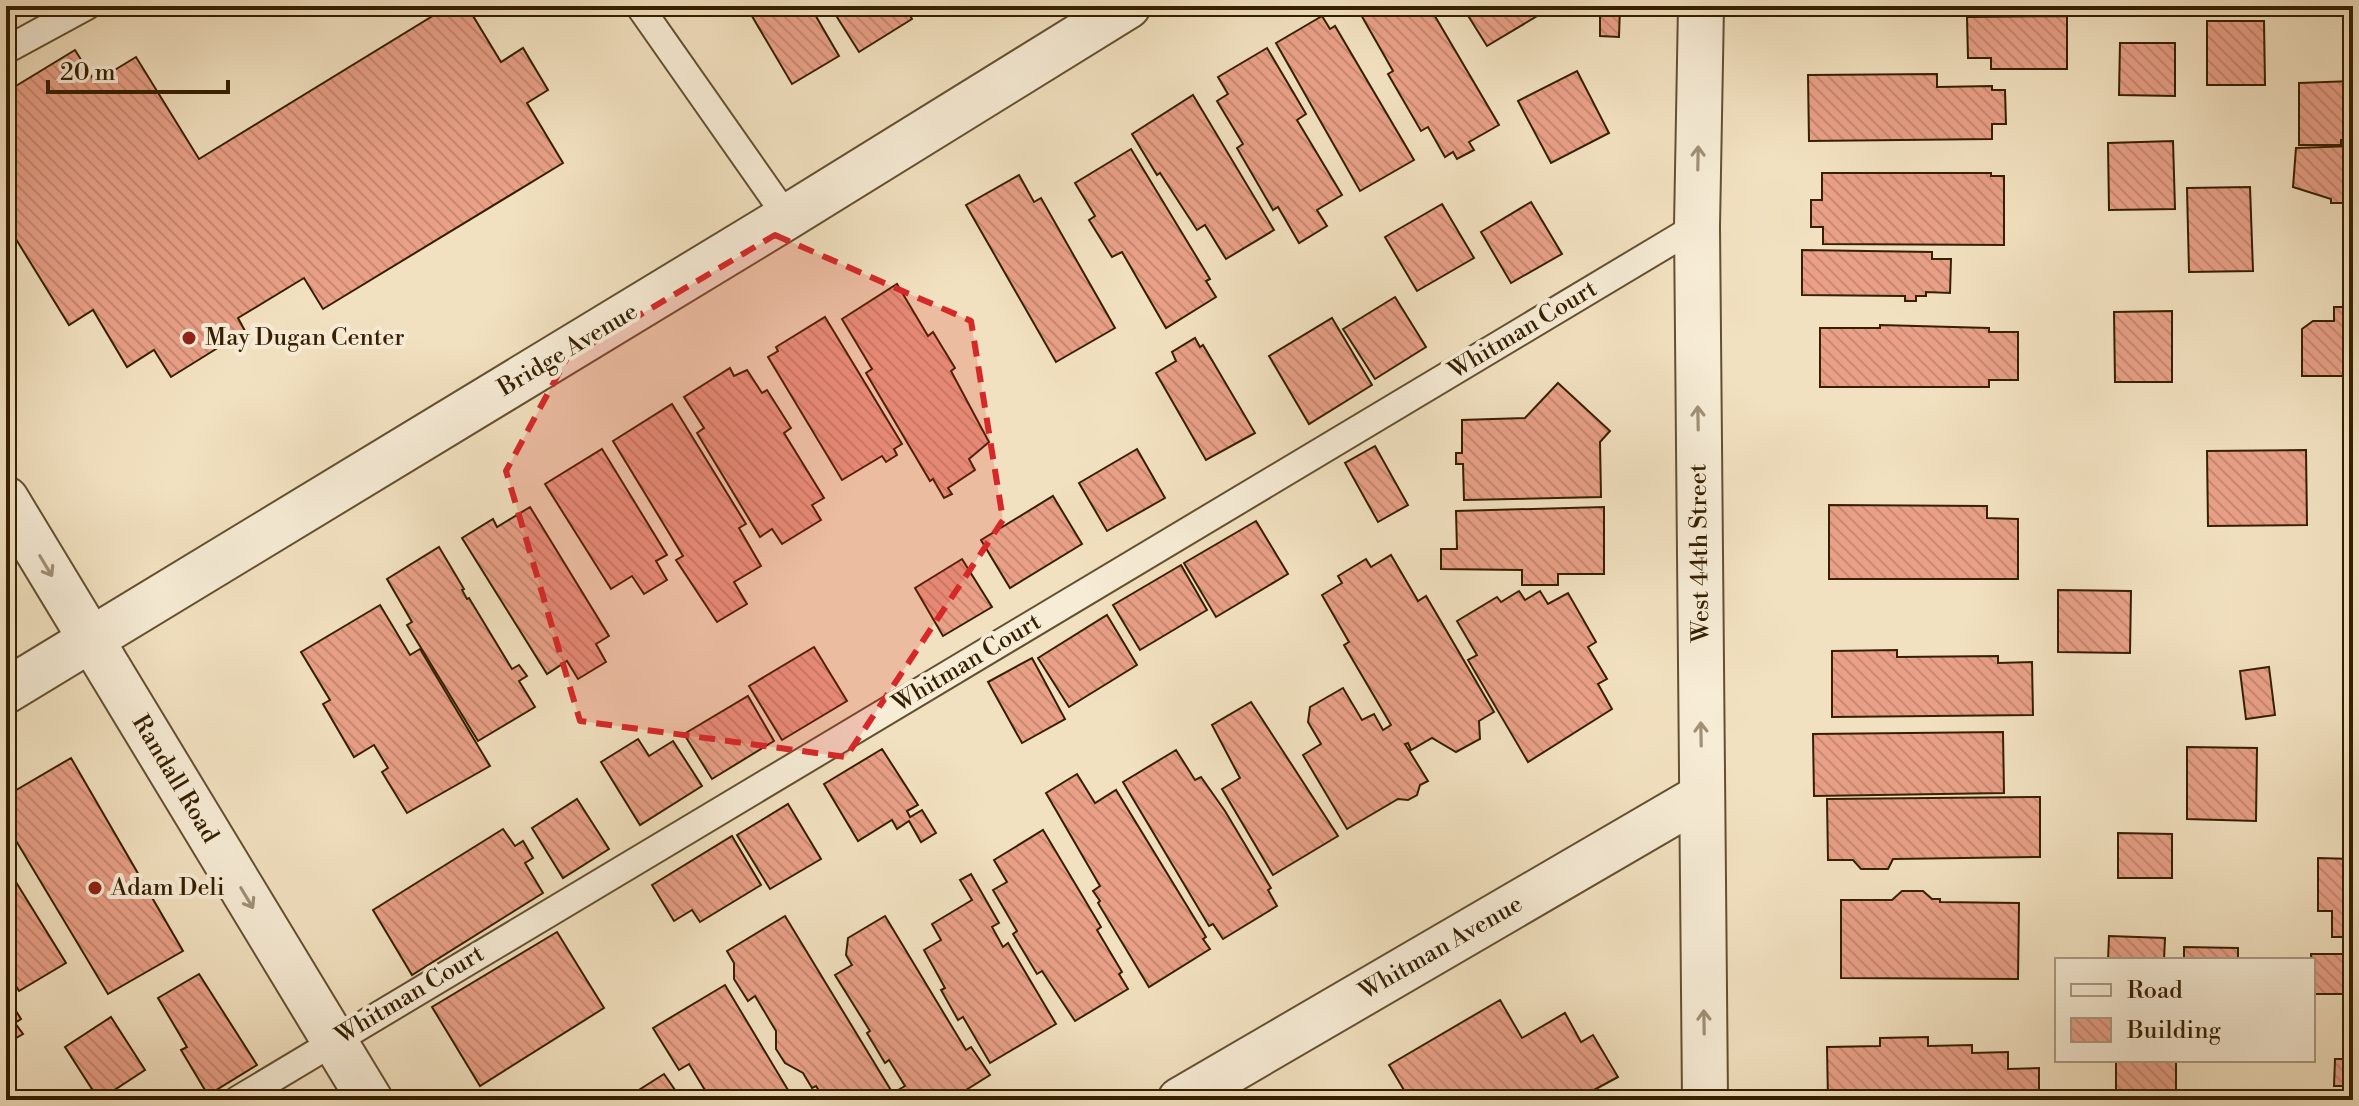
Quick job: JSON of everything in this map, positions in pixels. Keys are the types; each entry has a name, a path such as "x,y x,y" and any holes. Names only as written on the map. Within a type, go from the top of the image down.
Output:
{"street":[{"name":"Bridge Avenue","path":"6,691 787,217 1128,6"},
{"name":"West 44th Street","path":"1701,6 1697,226 1705,1100"},
{"name":"Randall Road","path":"6,499 370,1100"},
{"name":"Whitman Avenue","path":"1180,1100 1702,796"}],"lane":[{"path":"6,50 87,6"},
{"path":"639,6 787,217"},
{"name":"Whitman Court","path":"237,1100 1697,226"}],"highlighted area":[{"path":"775,235 971,321 1003,520 846,757 580,721 506,471 567,358"}],"building":[{"path":"449,6 467,6 501,62 523,48 548,90 527,103 563,163 323,309 304,278 238,318 245,331 171,377 154,350 127,367 93,310 69,325 6,223 6,92 75,50 95,82 136,57 199,159"},
{"path":"746,6 810,6 839,56 792,84"},
{"path":"830,6 904,6 912,19 859,52"},
{"path":"1356,6 1429,6 1499,125 1469,142 1474,150 1457,159 1453,152 1445,157 1428,127 1421,131 1388,74 1393,71"},
{"path":"1462,6 1554,6 1487,46"},
{"path":"1600,6 1620,6 1619,37 1600,36"},
{"path":"1322,16 1330,29 1335,26 1414,160 1360,191 1276,43"},
{"path":"2067,16 2067,69 1991,69 1991,58 1968,58 1967,17"},
{"path":"2207,21 2264,21 2265,85 2207,85"},
{"path":"2120,43 2175,43 2175,96 2119,95"},
{"path":"1267,48 1306,114 1297,120 1342,195 1317,210 1327,226 1299,243 1278,207 1273,210 1237,148 1243,144 1217,101 1228,94 1218,77"},
{"path":"1577,71 1609,133 1551,163 1518,101"},
{"path":"1937,74 1937,87 1992,86 1992,90 2005,90 2006,124 1992,124 1992,139 1809,141 1808,75"},
{"path":"2353,81 2353,140 2341,140 2341,145 2299,145 2299,83"},
{"path":"1193,95 1274,230 1226,259 1205,225 1197,230 1132,134"},
{"path":"2173,141 2175,209 2109,210 2108,143"},
{"path":"2353,146 2353,203 2331,203 2331,199 2293,187 2296,148"},
{"path":"1131,149 1210,279 1206,281 1216,297 1166,328 1122,252 1112,257 1089,220 1095,216 1075,183"},
{"path":"1822,173 1991,173 1991,176 2004,176 2004,245 1823,244 1823,227 1811,227 1811,200 1822,200"},
{"path":"1019,175 1034,202 1041,198 1115,328 1056,362 966,205"},
{"path":"2250,187 2253,271 2189,272 2187,188"},
{"path":"1531,202 1562,254 1511,283 1481,232"},
{"path":"1442,204 1474,258 1417,291 1385,237"},
{"path":"1802,250 1932,252 1932,259 1951,259 1950,293 1926,292 1926,296 1916,296 1916,301 1905,301 1905,296 1802,295"},
{"path":"897,284 928,336 933,332 955,368 951,371 989,442 969,459 975,470 948,488 952,494 944,498 933,479 930,481 866,373 872,369 842,319"},
{"path":"1395,297 1426,347 1375,379 1343,329"},
{"path":"2334,307 2353,307 2353,376 2302,376 2302,329 2313,321 2334,321"},
{"path":"2172,311 2172,382 2115,382 2114,312"},
{"path":"825,317 902,444 894,449 897,455 886,462 882,456 842,480 768,357 778,351 776,347"},
{"path":"1332,318 1372,385 1309,424 1269,356"},
{"path":"1880,325 1989,328 1989,332 2018,332 2018,380 1989,380 1989,387 1820,387 1820,328 1880,328"},
{"path":"1195,338 1200,347 1203,345 1255,433 1206,460 1156,373 1176,361 1172,352"},
{"path":"730,368 734,376 747,370 762,393 767,390 791,428 784,433 824,498 812,505 821,520 782,544 772,529 760,537 697,433 704,428 684,397"},
{"path":"1558,383 1610,431 1600,442 1601,497 1464,500 1463,464 1456,464 1456,453 1462,453 1462,420 1525,418"},
{"path":"672,404 746,524 739,528 761,566 734,582 747,604 717,622 676,560 683,556 613,441"},
{"path":"1375,446 1408,505 1378,522 1345,463"},
{"path":"602,449 667,555 656,561 667,580 644,594 632,576 611,589 545,484"},
{"path":"1137,449 1165,498 1107,531 1079,483"},
{"path":"2306,450 2307,525 2208,526 2207,451"},
{"path":"1053,496 1082,544 1010,588 981,540"},
{"path":"1829,505 1987,506 1987,518 2018,519 2018,579 1829,579"},
{"path":"530,507 609,636 596,644 606,662 578,679 567,661 547,674 462,538 493,519 497,527"},
{"path":"1604,507 1604,574 1558,574 1558,585 1522,585 1522,570 1441,569 1441,549 1457,549 1456,511"},
{"path":"1256,521 1288,574 1216,617 1184,563"},
{"path":"439,547 467,599 512,669 519,665 527,676 519,681 535,707 478,741 407,625 412,622 387,579"},
{"path":"1391,555 1418,601 1426,596 1494,712 1479,721 1480,739 1456,752 1432,738 1411,750 1408,743 1405,744 1428,781 1420,785 1417,795 1408,800 1398,799 1347,829 1303,755 1321,744 1308,722 1310,707 1343,688 1362,720 1374,714 1383,730 1391,725 1344,645 1349,642 1322,595 1342,583 1338,576 1366,559 1371,567"},
{"path":"962,559 992,607 943,636 915,588"},
{"path":"2350,562 2353,562 2353,606 2349,606"},
{"path":"1181,565 1207,610 1140,650 1113,605"},
{"path":"2058,590 2131,591 2130,653 2058,652"},
{"path":"1519,591 1525,600 1540,591 1548,604 1568,593 1596,642 1588,647 1607,679 1598,684 1612,709 1528,762 1468,660 1477,655 1457,621 1497,597 1501,602"},
{"path":"380,605 410,655 420,649 490,766 407,813 382,772 388,768 374,745 354,757 323,704 330,700 301,652"},
{"path":"1107,615 1137,665 1069,707 1038,658"},
{"path":"814,647 847,701 782,740 749,686"},
{"path":"1897,650 1897,657 1998,656 1998,663 2032,662 2033,715 1832,717 1832,651"},
{"path":"1032,658 1065,719 1022,743 988,682"},
{"path":"2269,667 2275,715 2246,719 2240,671"},
{"path":"748,696 774,741 712,779 684,734"},
{"path":"1251,702 1338,836 1273,875 1222,789 1240,778 1212,725"},
{"path":"2003,732 2004,793 1814,796 1813,734"},
{"path":"638,739 649,756 673,741 702,786 640,825 601,762"},
{"path":"2187,747 2257,748 2256,821 2187,819"},
{"path":"882,749 918,805 907,811 910,817 922,810 936,833 921,842 909,821 897,829 892,820 858,841 824,784"},
{"path":"1176,750 1195,780 1201,777 1225,811 1271,888 1268,890 1277,906 1223,939 1213,924 1209,926 1123,782"},
{"name":"Adam Deli","path":"71,758 183,951 108,994 6,824 6,796"},
{"path":"1077,774 1095,803 1116,790 1206,937 1203,939 1210,949 1149,987 1098,903 1100,901 1093,891 1100,886 1046,793"},
{"path":"2040,797 2040,857 1893,859 1888,869 1861,869 1853,860 1828,860 1827,799"},
{"path":"577,799 609,849 563,878 532,828"},
{"path":"788,804 821,859 770,889 737,835"},
{"path":"503,829 515,846 523,841 533,858 525,863 543,893 412,975 373,910"},
{"path":"1043,830 1101,927 1097,930 1122,972 1119,974 1128,989 1075,1021 1042,971 1037,974 1013,934 1017,931 993,890 1007,882 994,860"},
{"path":"2118,833 2172,834 2172,878 2118,878"},
{"path":"732,836 761,885 700,922 692,910 674,921 652,885"},
{"path":"2318,858 2353,859 2353,937 2332,937 2332,911 2318,911"},
{"path":"6,866 66,963 19,991 6,970"},
{"path":"971,874 999,923 992,927 1003,947 1008,943 1056,1024 990,1063 963,1017 958,1020 924,950 941,940 932,924 972,900 960,880"},
{"path":"1902,891 1923,891 1932,899 1940,899 1940,902 2019,903 2018,979 1841,978 1841,900 1892,900"},
{"path":"785,916 892,1092 879,1100 825,1100 816,1086 812,1088 803,1073 785,1063 776,1049 776,1031 755,996 748,1001 734,979 734,963 727,951"},
{"path":"885,916 966,1050 971,1047 990,1075 950,1100 904,1100 898,1090 905,1086 889,1060 885,1063 867,1033 870,1031 835,975 852,965 846,955 848,938"},
{"path":"557,932 604,1008 480,1086 432,1007"},
{"path":"2109,936 2165,938 2164,958 2108,958"},
{"path":"2184,947 2238,948 2238,958 2184,958"},
{"path":"2311,954 2353,954 2353,994 2315,994 2315,958 2311,958"},
{"path":"199,974 257,1065 208,1095 181,1050 187,1047 158,998"},
{"path":"725,985 794,1100 711,1100 689,1064 679,1070 653,1028"},
{"path":"6,995 21,1019 15,1023 23,1034 11,1041 6,1034"},
{"path":"1500,1000 1522,1038 1565,1013 1581,1042 1593,1035 1618,1077 1592,1091 1597,1100 1410,1100 1389,1065"},
{"path":"111,1017 145,1070 99,1100 65,1047"},
{"path":"1928,1037 1928,1046 1972,1045 1972,1053 2008,1052 2008,1069 2039,1068 2039,1100 1828,1100 1827,1047 1880,1046 1880,1038"},
{"path":"2335,1059 2353,1059 2353,1100 2352,1086 2334,1086"},
{"path":"2116,1062 2176,1062 2176,1100 2116,1100"},
{"path":"664,1074 682,1100 623,1100"}],"place":[{"name":"May Dugan Center","path":"189,338"},
{"name":"Adam Deli","path":"95,888"}]}
